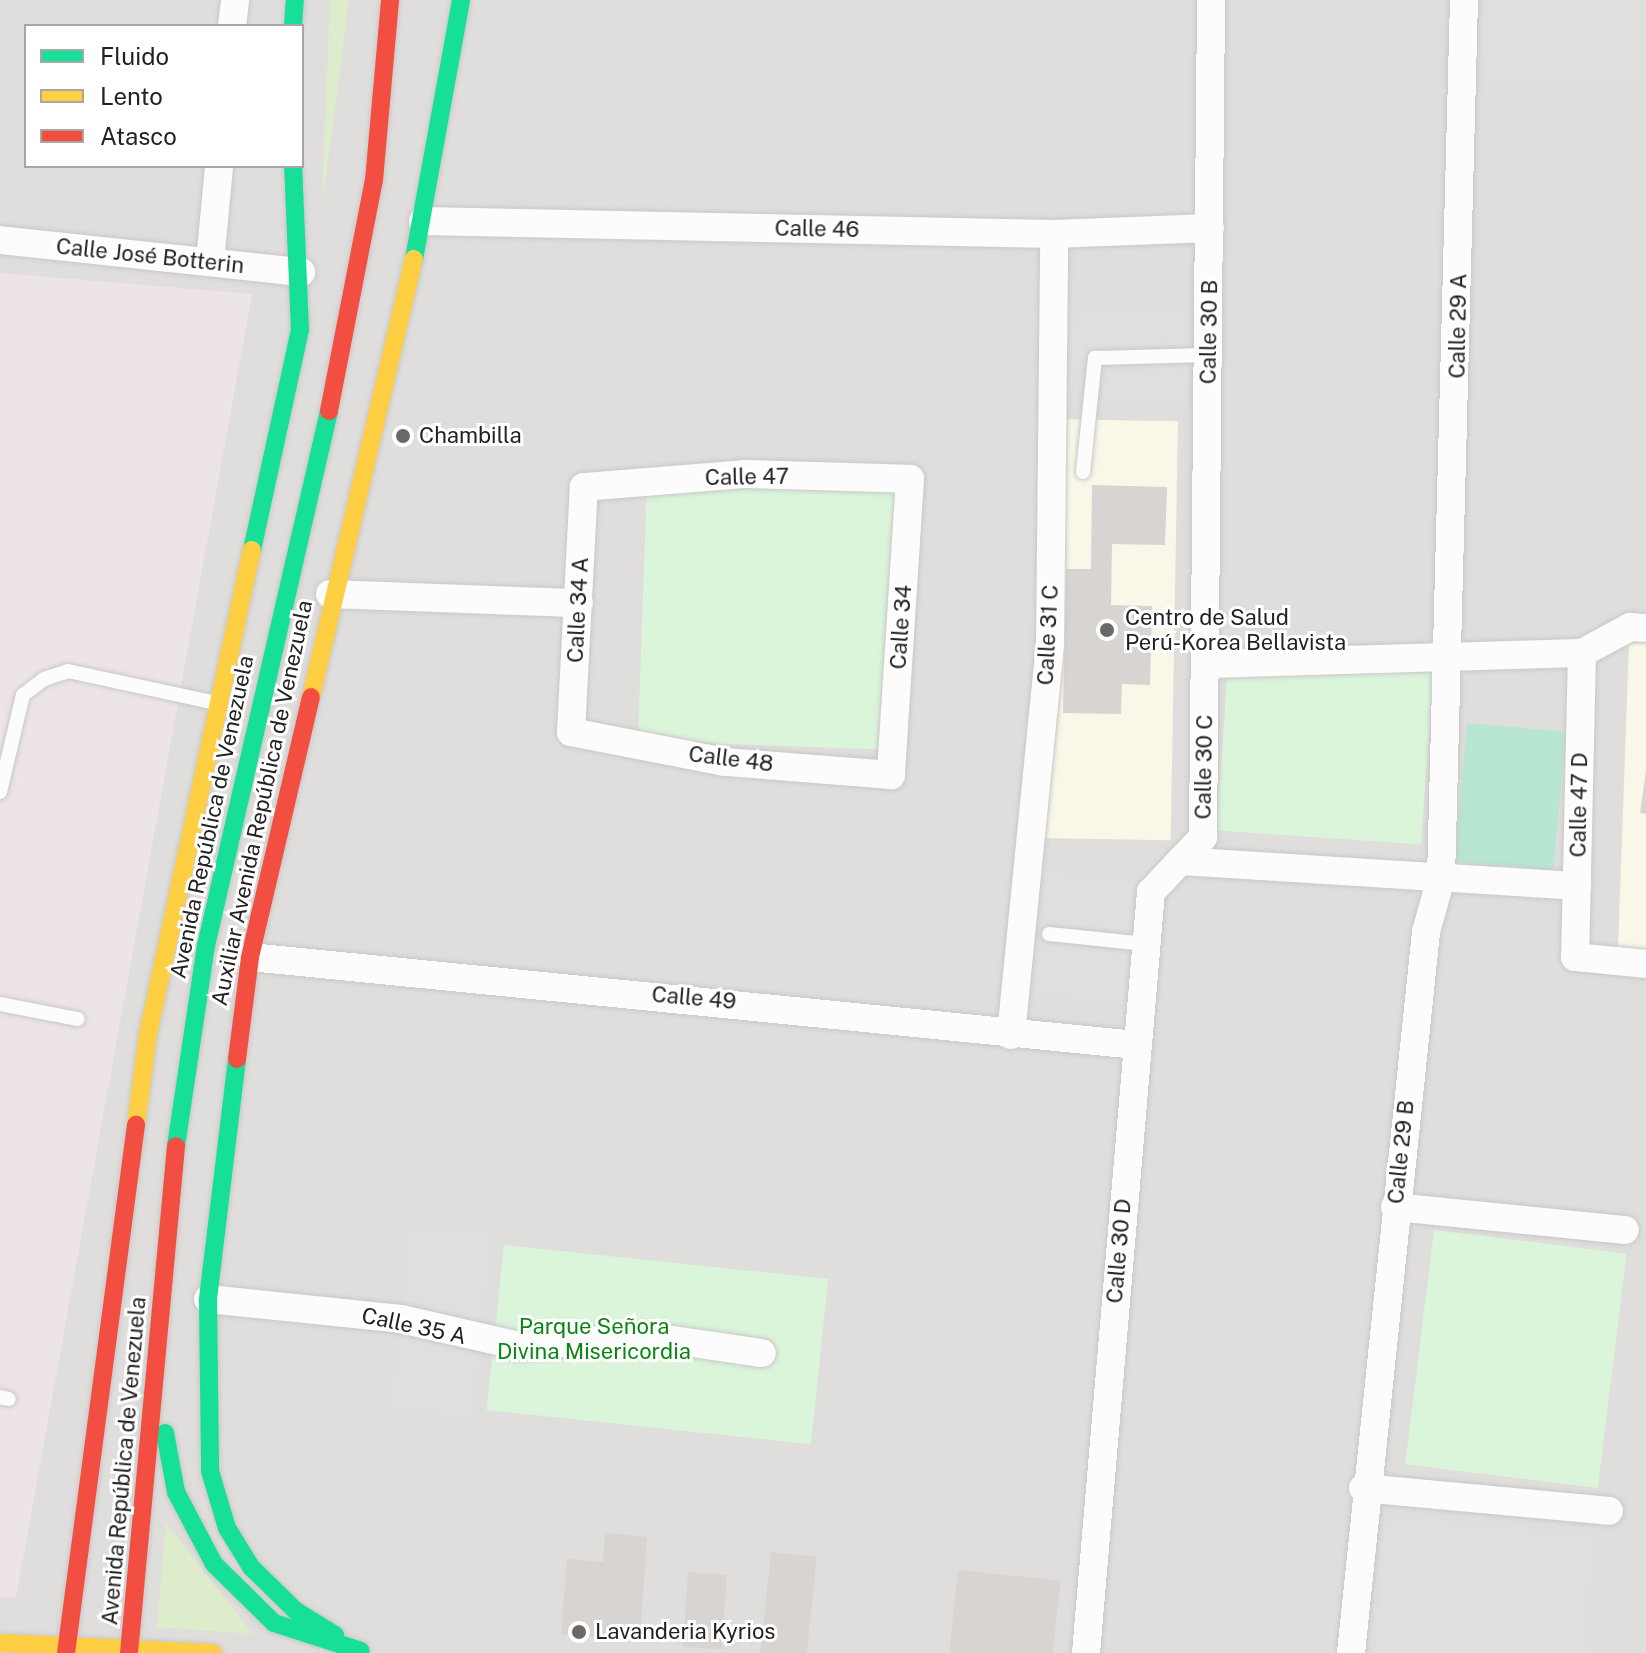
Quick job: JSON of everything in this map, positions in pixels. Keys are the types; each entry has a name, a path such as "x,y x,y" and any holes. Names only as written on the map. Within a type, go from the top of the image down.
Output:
{"main road":[{"path":"293,24 295,0"},
{"name":"Avenida República de Venezuela","path":"130,1649 179,1116 206,946 350,318 374,180 390,0"},
{"name":"Auxiliar Avenida República de Venezuela","path":"366,1652 296,1611 251,1567 227,1528 210,1471 208,1299 250,957 330,594 423,221 461,0"},
{"name":"Avenida República de Venezuela","path":"66,1650 148,1034 292,371 301,272 293,168"},
{"path":"158,1363 176,1492 214,1564 274,1623 366,1652"},
{"path":"0,1643 66,1650 213,1653"}],"street":[{"path":"232,24 235,0"},
{"name":"Calle 30 B","path":"1207,664 1211,0"},
{"name":"Calle 29 A","path":"1451,651 1464,0"},
{"path":"210,262 219,168"},
{"name":"Calle 46","path":"423,221 1054,234 1210,228"},
{"name":"Calle 31 C","path":"1011,1035 1050,643 1054,234"},
{"name":"Calle José Botterin","path":"0,240 301,272"},
{"name":"Calle 47","path":"584,487 745,474 910,479"},
{"name":"Calle 34","path":"891,775 910,479"},
{"name":"Calle 34 A","path":"571,732 584,487"},
{"path":"330,594 579,603"},
{"path":"1207,664 1451,651 1582,653 1630,627 1646,628"},
{"name":"Calle 29 B","path":"1351,1653 1363,1488 1426,932 1441,878 1451,651"},
{"name":"Calle 47 D","path":"1582,653 1575,957 1646,964"},
{"name":"Calle 30 C","path":"1180,861 1203,837 1207,664"},
{"name":"Calle 48","path":"571,732 725,762 891,775"},
{"path":"1180,861 1577,886"},
{"name":"Calle 30 D","path":"1086,1653 1151,892 1180,861"},
{"name":"Calle 49","path":"250,957 879,1016 1011,1035 1137,1045"},
{"path":"1395,1207 1625,1230"},
{"name":"Calle 35 A","path":"208,1299 401,1319 520,1346 653,1337 762,1353"},
{"path":"1363,1488 1609,1511"}],"lane":[{"path":"1083,472 1095,358 1209,355"},
{"path":"0,792 23,695 44,679 68,671 220,704"},
{"path":"1049,934 1146,944"},
{"path":"0,1004 78,1019"}],"shaded area":[{"path":"0,0 1646,0 1646,1653 0,1653"},
{"path":"1487,0 1646,0 1646,80 1487,80"},
{"path":"0,273 252,294 16,1597 0,1598"},
{"path":"1067,308 1188,312 1185,404 1064,400"},
{"name":"Centro de Salud Perú-Korea Bellavista","path":"1046,419 1178,421 1171,840 1039,838"},
{"path":"1629,643 1646,643 1646,952 1618,949"},
{"path":"1031,871 1135,882 1123,1003 1018,992"},
{"path":"410,1226 492,1235 472,1418 391,1409"},
{"path":"1386,1516 1591,1537 1587,1653 1375,1653"}],"green space":[{"path":"330,0 349,0 323,199 323,170"},
{"path":"647,482 896,491 887,750 638,741"},
{"path":"1228,659 1433,673 1421,845 1217,830"},
{"path":"1467,723 1566,732 1554,870 1455,861"},
{"path":"1434,1230 1627,1254 1598,1488 1405,1464"},
{"name":"Parque Señora Divina Misericordia","path":"504,1245 828,1279 811,1444 487,1410"},
{"path":"166,1523 253,1634 157,1627"}],"building":[{"path":"1092,485 1167,487 1165,545 1112,544 1111,605 1152,606 1150,685 1122,684 1121,714 1063,713 1066,569 1091,569"},
{"path":"1646,771 1646,814 1640,813"},
{"path":"605,1533 647,1537 640,1640 561,1635 567,1559 603,1562"},
{"path":"771,1552 817,1557 807,1653 760,1652"},
{"path":"958,1570 1060,1581 1053,1653 949,1653"},
{"path":"688,1572 727,1575 722,1650 683,1647"}],"traffic: fast":[{"path":"293,24 295,0"},
{"path":"414,259 461,0"},
{"path":"252,550 300,330 293,168"},
{"path":"176,1146 206,946 329,411"},
{"path":"237,1059 208,1299 210,1471 227,1528 251,1567 296,1611 335,1635"},
{"path":"165,1433 176,1492 214,1564 274,1623 361,1651"}],"traffic: slow":[{"path":"311,697 414,259"},
{"path":"136,1125 148,1034 252,550"},
{"path":"0,1643 213,1653"}],"traffic: jam":[{"path":"329,411 374,180 390,0"},
{"path":"237,1059 250,957 311,697"},
{"path":"66,1653 136,1125"},
{"path":"129,1653 176,1146"}],"place":[{"name":"Chambilla","path":"403,436"},
{"name":"Centro de Salud Perú-Korea Bellavista","path":"1107,630"},
{"name":"Lavanderia Kyrios","path":"579,1632"}]}
